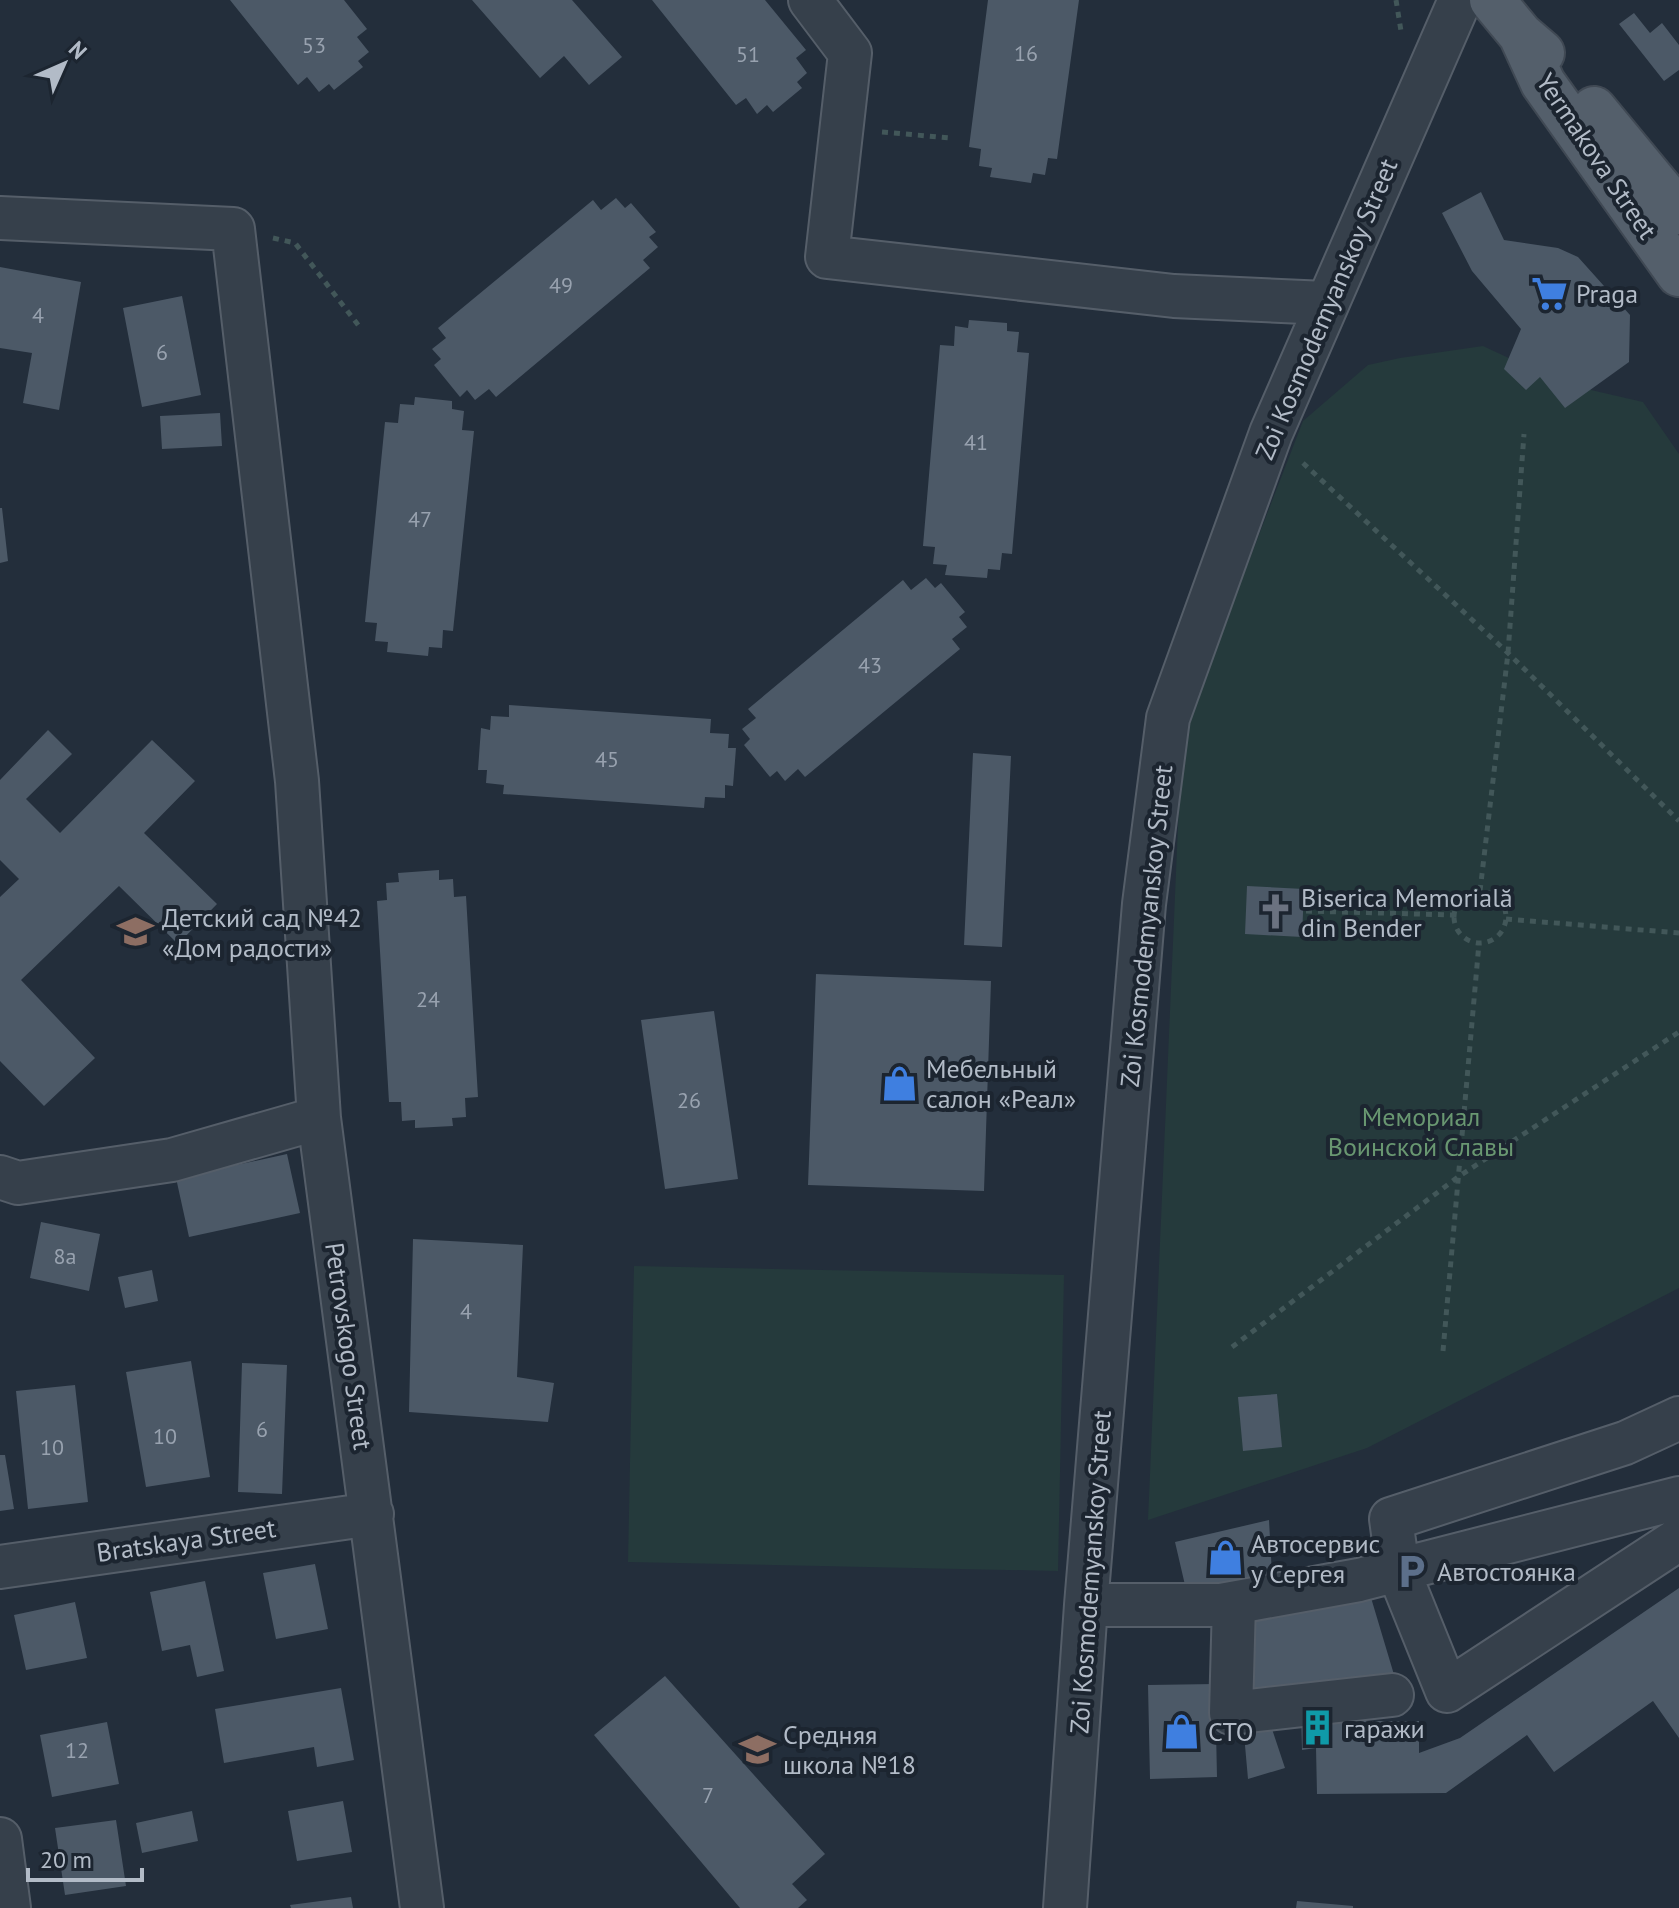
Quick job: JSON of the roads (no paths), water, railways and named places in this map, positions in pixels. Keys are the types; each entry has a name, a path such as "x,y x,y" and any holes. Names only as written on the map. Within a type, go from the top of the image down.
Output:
{"main road":[{"name":"Yermakova Street","path":"1492,0 1521,35 1562,70 1679,212"},
{"name":"Yermakova Street","path":"1521,35 1543,83 1679,274"}],"street":[{"path":"810,0 850,53 827,257 1174,296 1326,303"},
{"name":"Zoi Kosmodemyanskoy Street","path":"1065,1908 1086,1605 1144,904 1168,718 1271,433 1460,0"},
{"name":"Petrovskogo Street","path":"0,218 233,229 297,781 319,1118 422,1908"},
{"path":"0,1177 18,1183 172,1160 319,1118"},
{"path":"1679,1418 1625,1443 1391,1519 1398,1570 1447,1691 1679,1539"},
{"path":"1086,1605 1234,1603 1359,1580 1679,1498"},
{"name":"Bratskaya Street","path":"0,1567 372,1514"},
{"path":"1234,1603 1231,1713 1392,1695"},
{"path":"0,1839 9,1908"}],"place":[{"name":"Praga","path":"1550,293"},
{"name":"Biserica Memorială din Bender","path":"1275,912"},
{"name":"Детский сад №42 «Дом радости»","path":"136,932"},
{"name":"Мебельный салон «Реал»","path":"900,1083"},
{"name":"Автосервис у Сергея","path":"1225,1558"},
{"name":"Автостоянка","path":"1411,1571"},
{"name":"гаражи","path":"1318,1728"},
{"name":"СТО","path":"1182,1731"},
{"name":"Средняя школа №18","path":"757,1749"}],"park label":[{"name":"Мемориал Воинской Славы","path":"1421,1131"}]}
